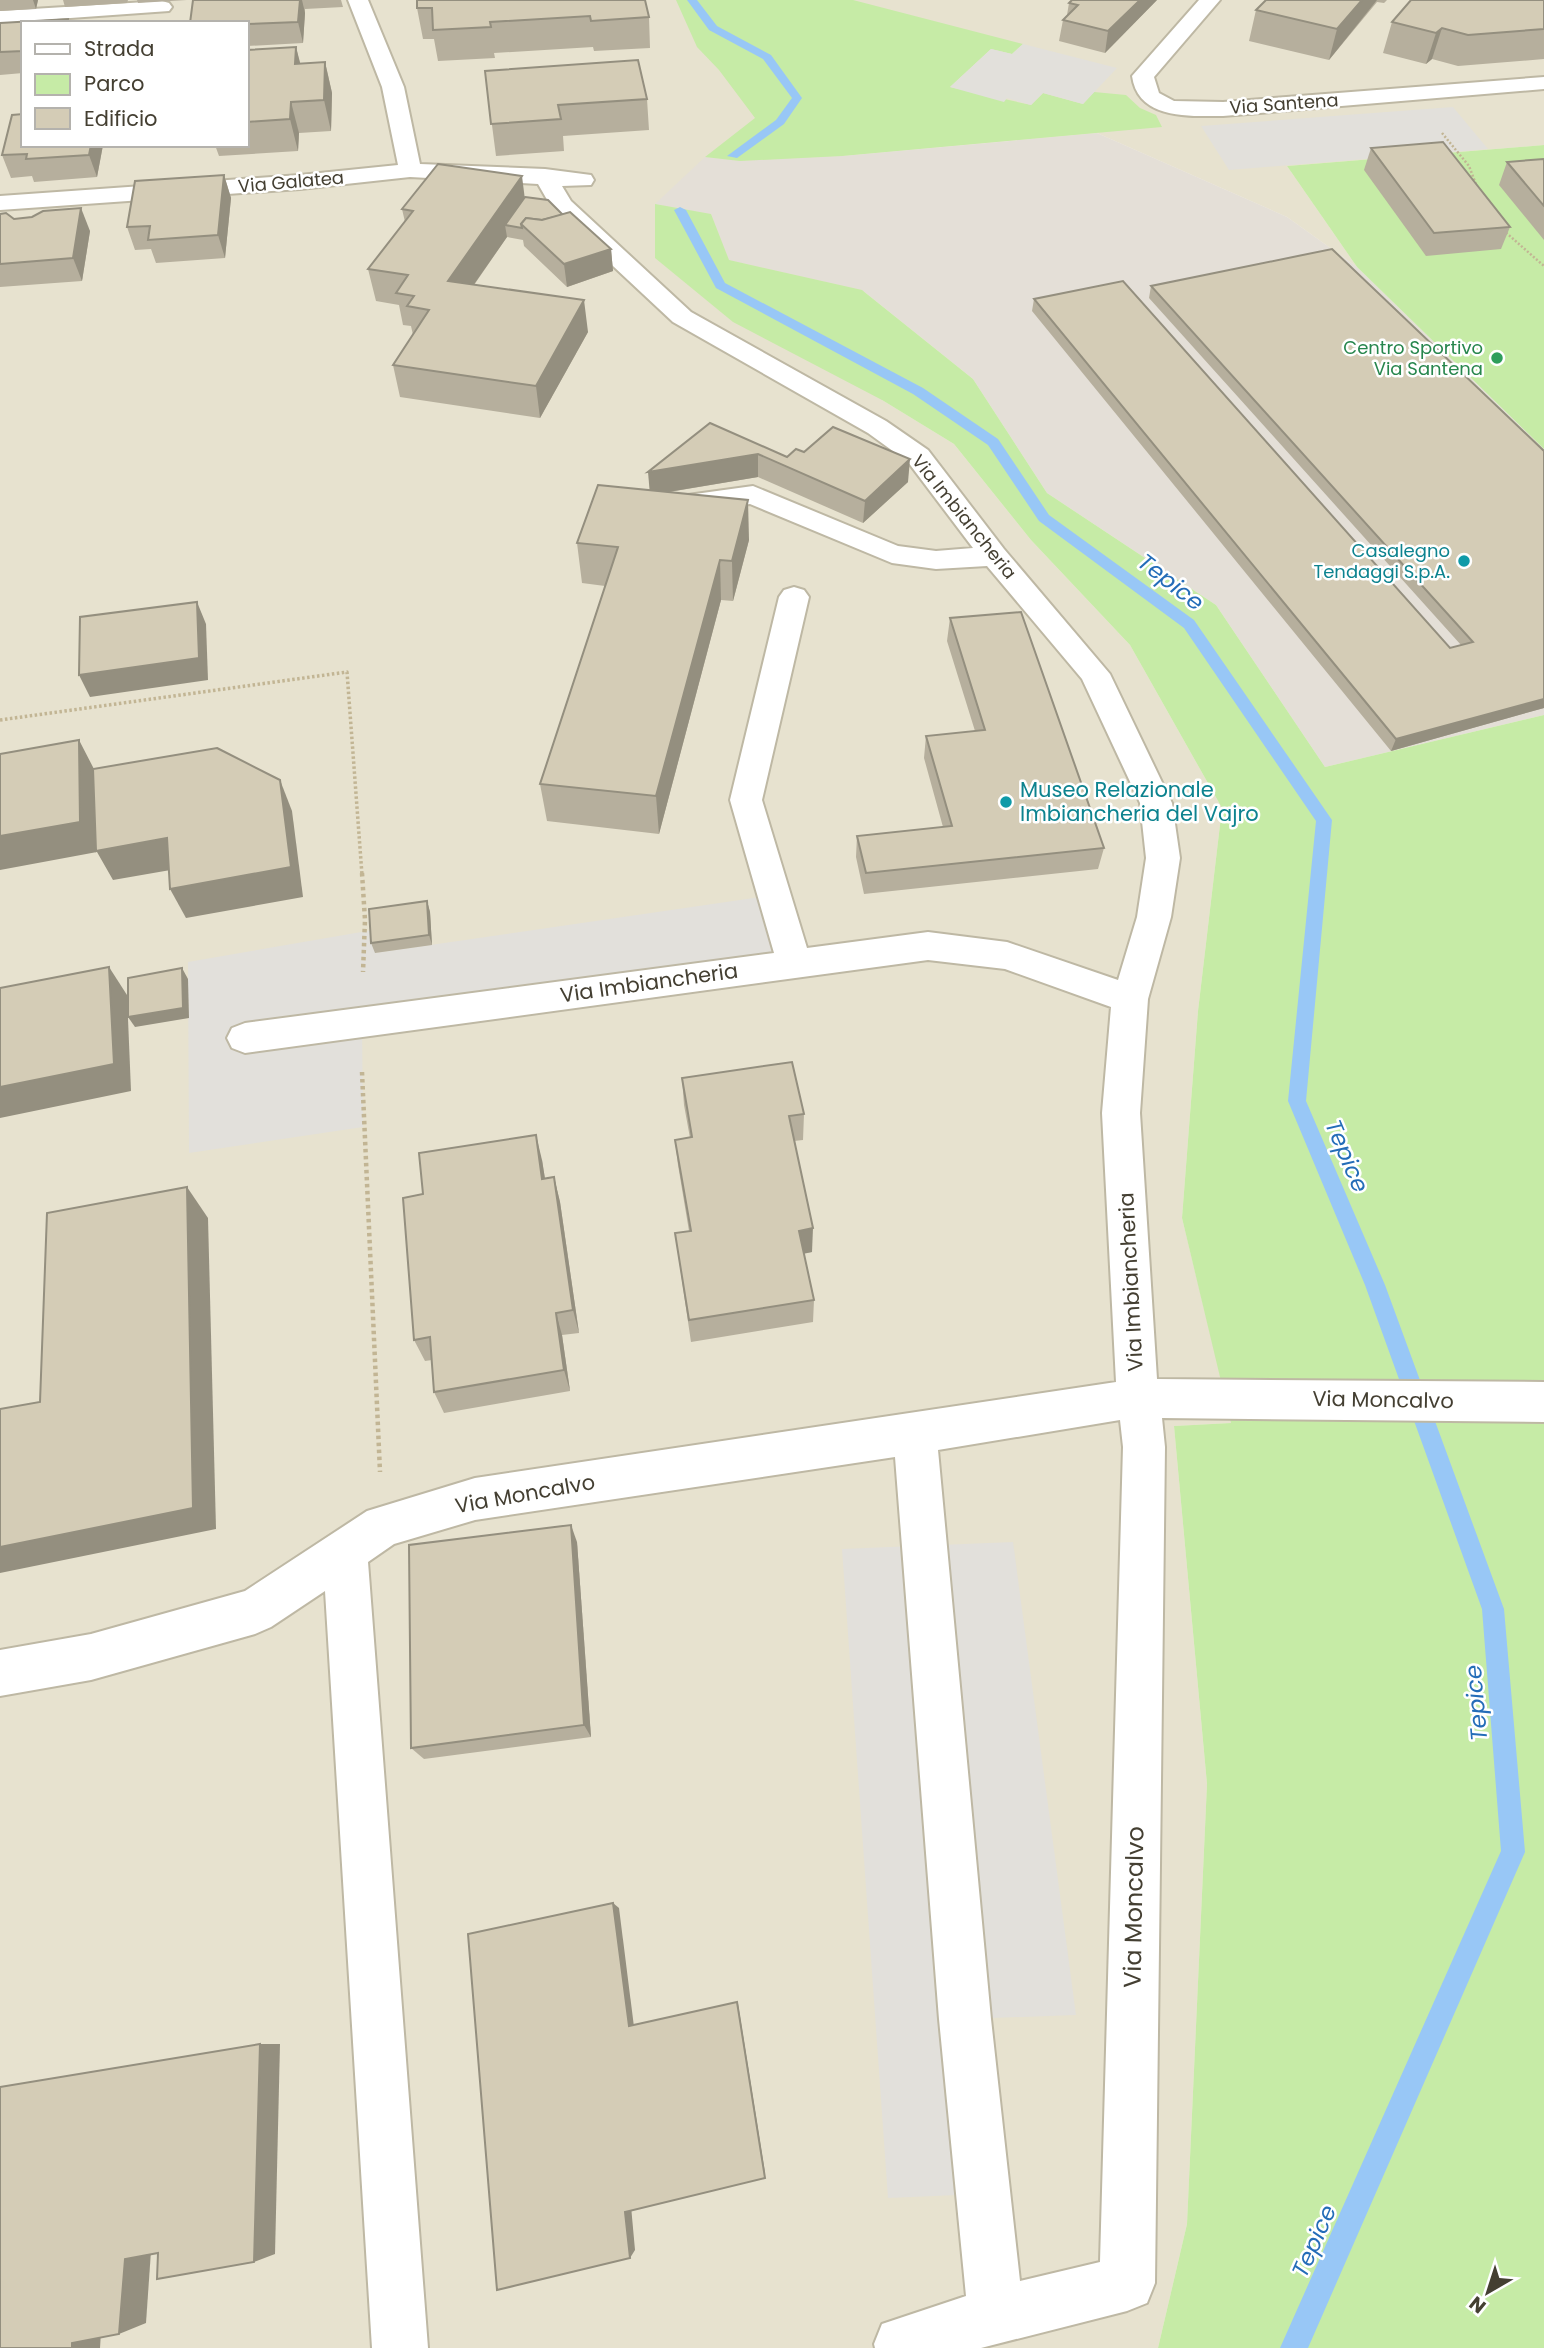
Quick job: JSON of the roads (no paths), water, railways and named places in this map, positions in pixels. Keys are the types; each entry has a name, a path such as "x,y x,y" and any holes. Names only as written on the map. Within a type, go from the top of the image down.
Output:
{"street":[{"path":"358,0 393,87 410,170"},
{"name":"Via Santena","path":"1210,0 1143,76 1143,87 1147,95 1159,103 1179,109 1223,109 1544,83"},
{"path":"0,17 162,7"},
{"name":"Via Galatea","path":"0,203 300,182 410,170 583,180"},
{"name":"Via Imbiancheria","path":"545,176 561,205 681,317 877,427 918,456 994,556 1095,674 1156,803 1163,858 1154,917 1130,999 1121,1113 1160,1397"},
{"path":"648,508 753,495 892,554 936,560 994,556"},
{"path":"794,597 746,800 794,963"},
{"name":"Via Imbiancheria","path":"245,1038 928,946 1007,956 1130,999"},
{"name":"Via Moncalvo","path":"0,1673 91,1657 255,1611 364,1538 475,1499 1160,1397 1544,1402"},
{"name":"Via Moncalvo","path":"902,2344 996,2315 1126,2283 1144,1447 1160,1397"},
{"path":"915,1434 969,2059 996,2315"},
{"path":"364,1538 378,2001 400,2348"}],"waterway":[{"name":"Tepice","path":"692,0 713,28 767,57 797,98 780,122 733,156"},
{"name":"Tepice","path":"680,210 720,285 918,391 993,442 1044,518 1189,624 1324,820 1297,1101 1375,1285 1493,1609 1513,1852 1294,2348"}],"place":[{"name":"Centro Sportivo Via Santena","path":"1497,358"},
{"name":"Casalegno Tendaggi S.p.A.","path":"1464,561"},
{"name":"Museo Relazionale Imbiancheria del Vajro","path":"1006,802"}]}
